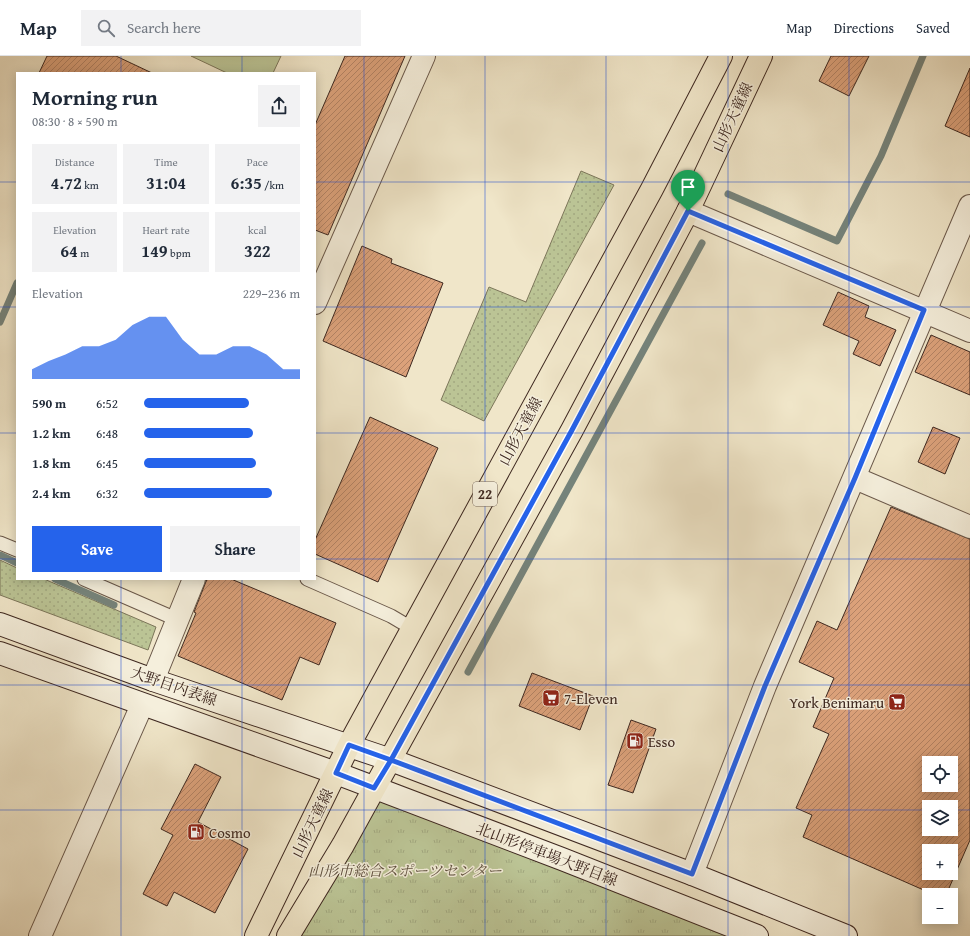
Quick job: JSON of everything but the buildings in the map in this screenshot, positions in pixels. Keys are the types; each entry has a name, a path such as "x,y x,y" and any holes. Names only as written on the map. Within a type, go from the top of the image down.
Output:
{"main road":[{"name":"山形天童線","path":"256,936 349,745 652,189 721,56"},
{"name":"山形天童線","path":"288,936 343,845 391,760 572,430 688,211 761,56"}],"street":[{"path":"316,301 424,56"},
{"path":"692,874 765,686 855,478 924,310 970,206"},
{"path":"688,211 970,330"},
{"path":"855,478 970,528"},
{"path":"153,680 176,619 194,580"},
{"name":"大野目内表線","path":"0,624 153,680 349,745"},
{"name":"大野目内表線","path":"0,653 142,705 336,773"},
{"path":"40,936 142,705"},
{"path":"349,745 692,874 846,936"},
{"name":"北山形停車場大野目線","path":"336,773 562,859 757,936"}],"lane":[{"path":"0,543 16,550"},
{"path":"86,580 176,619"},
{"path":"309,580 391,616 413,628"}],"green space":[{"path":"191,56 281,56 273,72 225,72"},
{"path":"581,171 614,185 484,421 441,400 489,287 526,302"},
{"path":"0,560 16,568 16,580 46,580 156,627 148,650 0,595"},
{"name":"山形市総合スポーツセンター","path":"374,788 757,936 288,936"}],"waterway":[{"path":"728,194 837,241 881,156 923,56"},
{"path":"468,672 702,243"},
{"path":"0,322 16,285"},
{"path":"0,555 16,563"},
{"path":"57,580 114,605"}],"place":[{"name":"7-Eleven","path":"551,698"},
{"name":"York Benimaru","path":"897,702"},
{"name":"Esso","path":"635,741"},
{"name":"Cosmo","path":"196,832"}],"route":[{"path":"688,211 572,430 391,760 349,745 336,773 374,788 391,760 692,874 765,686 855,478 924,310 688,211"}]}
